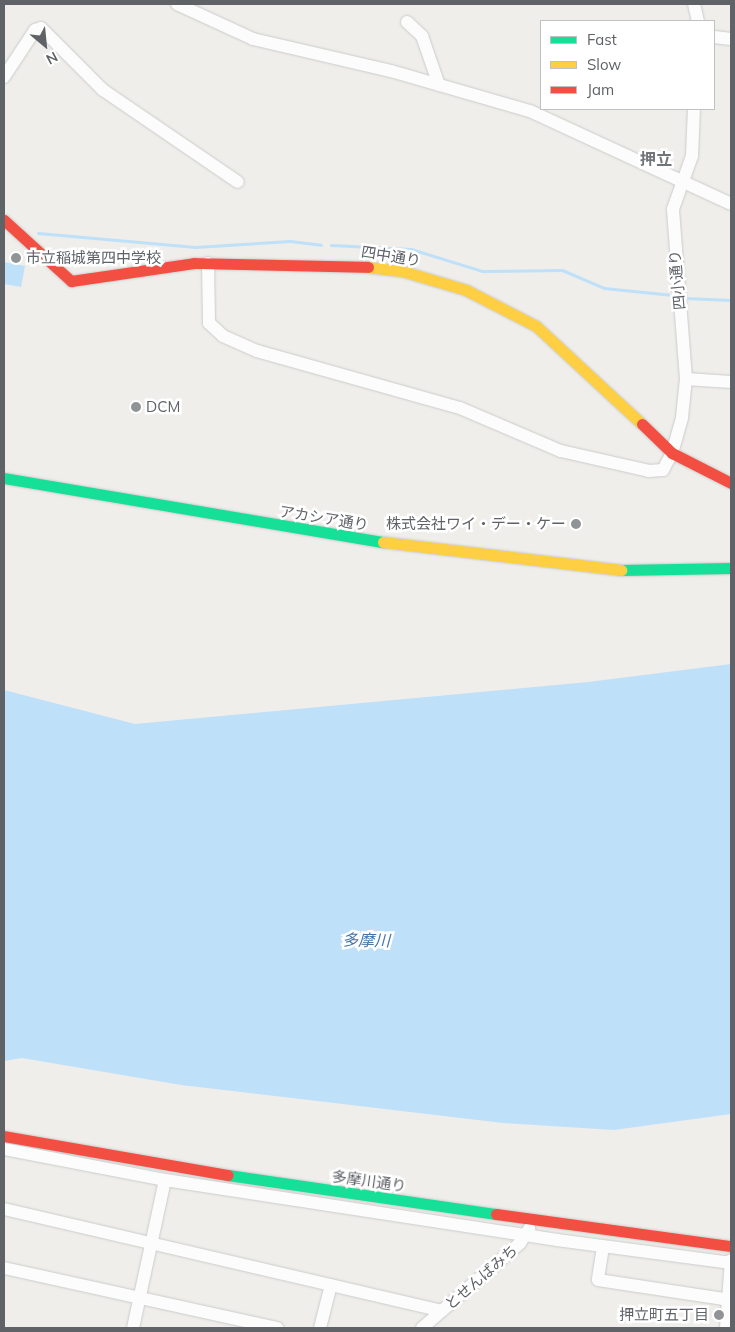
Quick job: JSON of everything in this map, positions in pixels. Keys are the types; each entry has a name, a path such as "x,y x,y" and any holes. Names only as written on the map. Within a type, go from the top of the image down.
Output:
{"street":[{"path":"177,4 253,39 439,85 530,111 731,204"},
{"path":"694,4 698,20"},
{"path":"407,22 422,36 439,85"},
{"path":"4,77 35,30 41,28 103,90 238,182"},
{"path":"715,37 731,39"},
{"name":"四小通り","path":"672,454 682,418 686,379 672,209 692,156 694,110"},
{"name":"四中通り","path":"4,220 71,281 84,282 143,269 208,263 355,266 402,272 466,290 516,313 536,326 564,349 672,454 731,483"},
{"path":"208,263 210,324 223,336 257,351 460,408 561,452 649,470 663,470 672,454"},
{"path":"686,379 731,382"},
{"name":"アカシア通り","path":"4,478 441,551 625,570 731,568"},
{"name":"多摩川通り","path":"4,1136 254,1180 531,1220 731,1246"},
{"path":"4,1149 165,1180 528,1234 603,1247 731,1262 726,1328"},
{"path":"133,1328 165,1180"},
{"path":"4,1210 331,1284 441,1311"},
{"name":"とせんばみち","path":"422,1328 528,1234 531,1220"},
{"path":"603,1247 598,1280 729,1300"},
{"path":"4,1268 277,1328"},
{"path":"320,1328 331,1284"}],"water":[{"path":"4,262 25,266 21,287 4,284"},
{"name":"多摩川","path":"731,664 731,1114 614,1130 503,1123 181,1085 22,1058 4,1061 4,690 135,724 588,682"}],"waterway":[{"path":"38,233 195,247 290,241 321,245"},
{"path":"331,245 411,249 482,271 562,270 604,288 673,295"},
{"path":"685,298 731,300"}],"traffic: fast":[{"path":"4,478 383,542"},
{"path":"621,570 731,568"},
{"path":"228,1175 496,1214"}],"traffic: slow":[{"path":"368,267 402,271 466,290 536,326 642,424"},
{"path":"383,542 621,570"}],"traffic: jam":[{"path":"4,220 71,281 194,263 368,267"},
{"path":"642,424 672,453 731,483"},
{"path":"4,1136 228,1175"},
{"path":"496,1214 731,1246"}],"place":[{"name":"市立稲城第四中学校","path":"16,258"},
{"name":"DCM","path":"136,407"},
{"name":"株式会社ワイ・デー・ケー","path":"576,524"},
{"name":"押立町五丁目","path":"719,1315"}],"district":[{"name":"押立","path":"656,159"}]}
